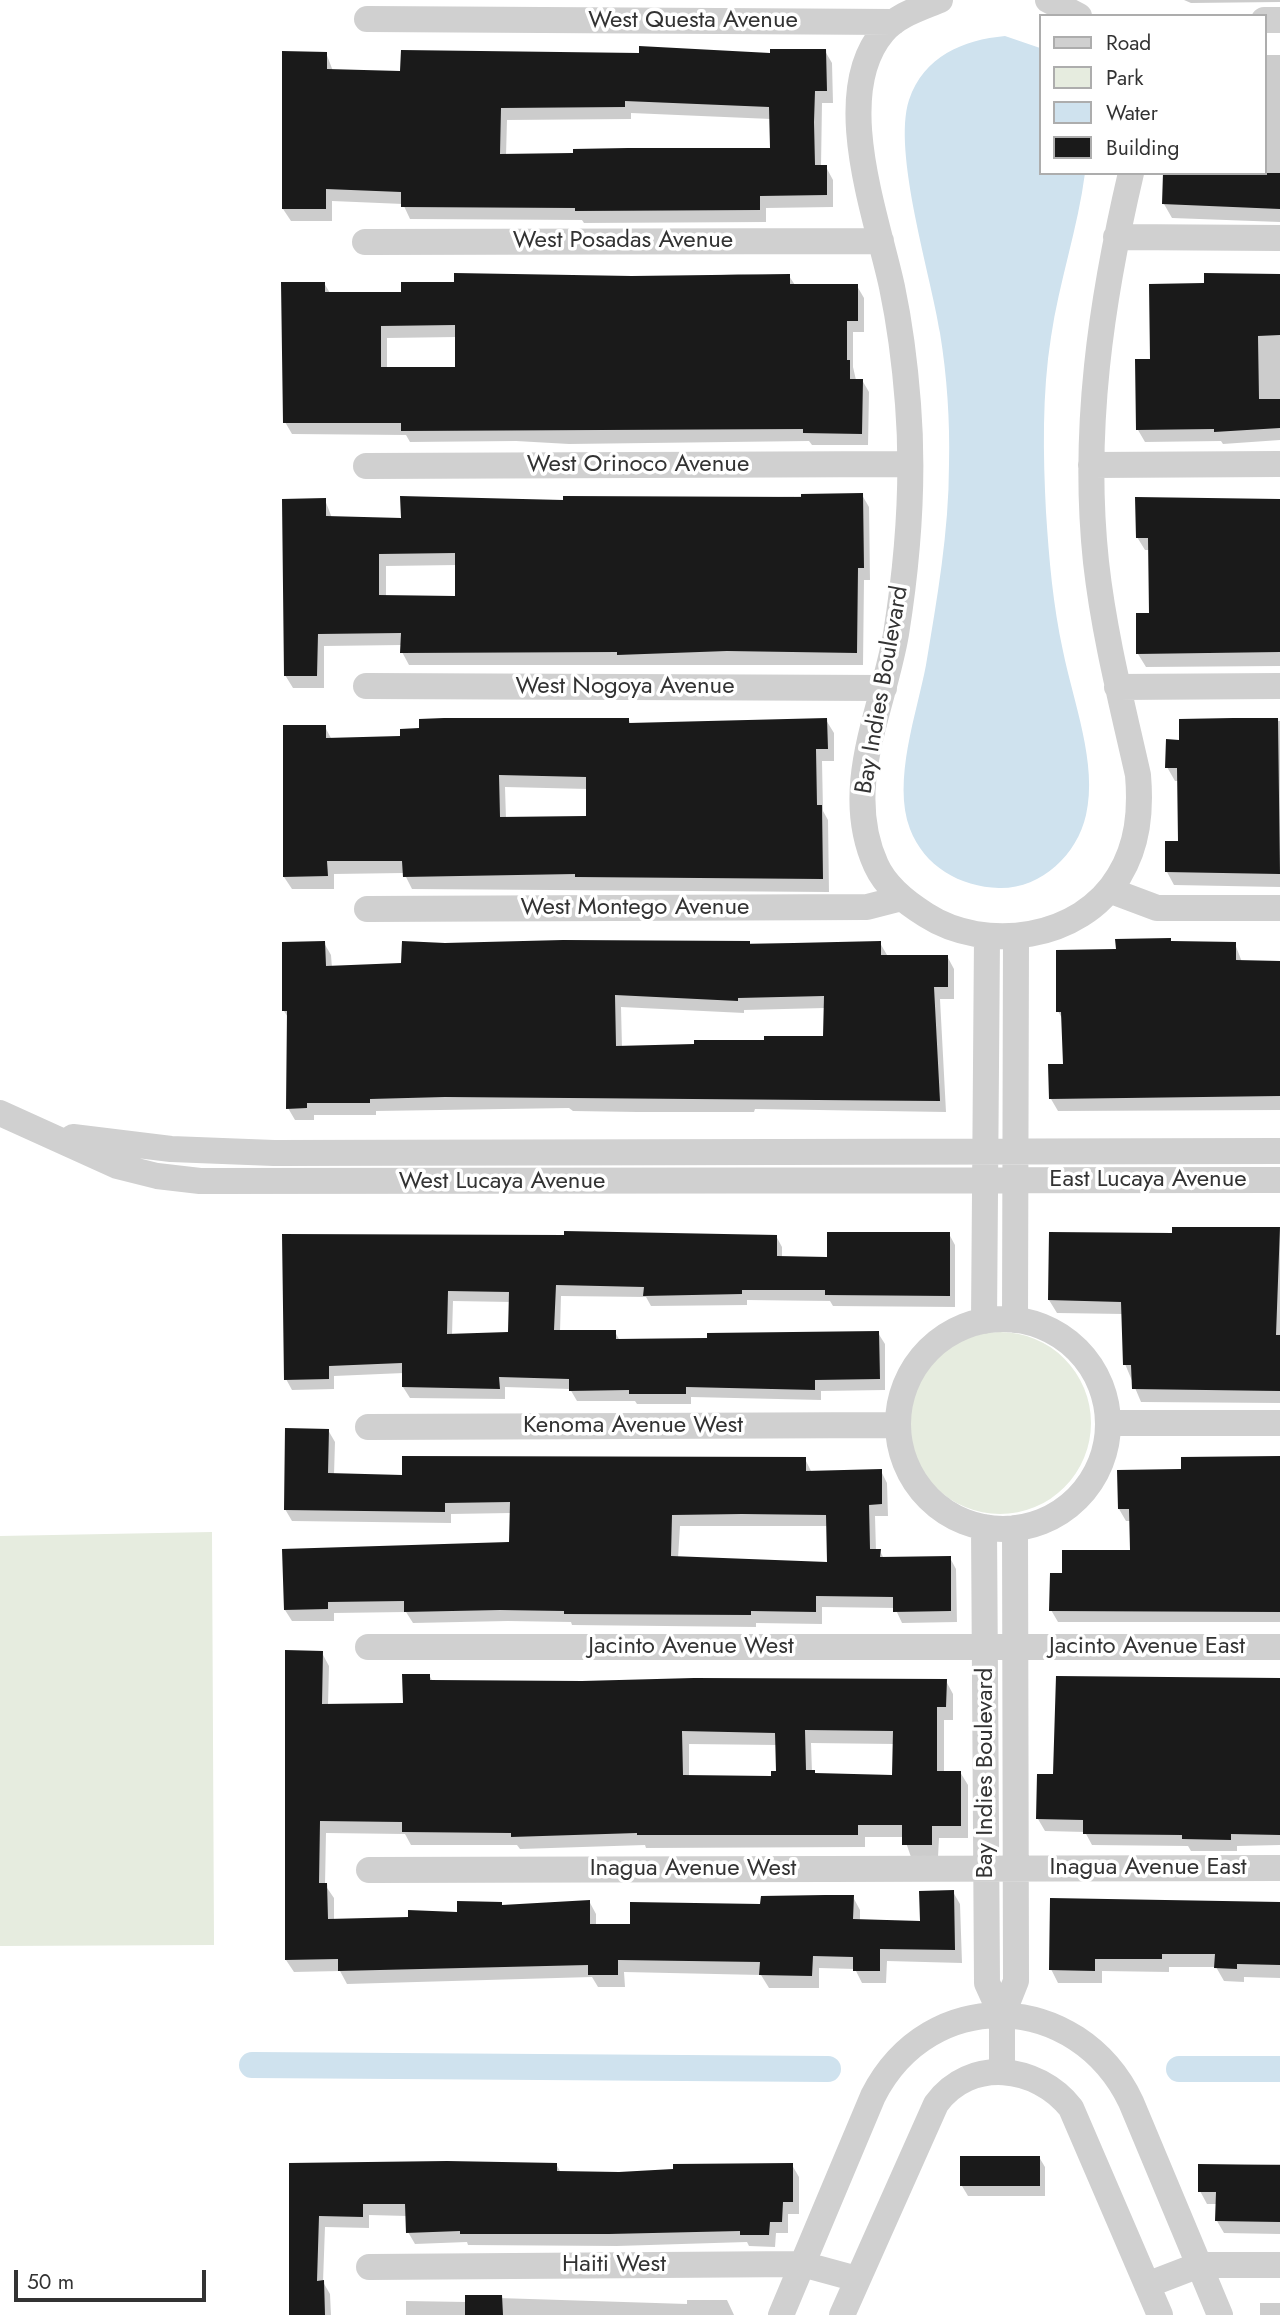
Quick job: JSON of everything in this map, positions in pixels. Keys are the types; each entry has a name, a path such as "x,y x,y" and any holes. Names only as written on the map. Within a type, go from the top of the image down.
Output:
{"street":[{"name":"Bay Indies Boulevard","path":"940,0 894,22 884,31 869,58 859,110 861,147 901,345 910,464 904,575 896,635 865,760 863,820 867,842 888,885 932,919 987,937 1016,937 1074,917 1109,890 1131,852 1139,820 1140,796 1117,687 1096,561 1091,465 1097,350 1116,237 1131,175"},
{"path":"1048,0 1075,14"},
{"name":"West Questa Avenue","path":"366,19 894,22"},
{"path":"1116,237 1280,238"},
{"name":"West Posadas Avenue","path":"365,242 881,241"},
{"name":"West Orinoco Avenue","path":"366,466 910,464"},
{"path":"1091,465 1280,464"},
{"name":"West Nogoya Avenue","path":"366,686 884,688"},
{"path":"1117,687 1280,686"},
{"path":"1109,890 1157,908 1280,908"},
{"name":"West Montego Avenue","path":"367,909 867,907 902,898"},
{"path":"985,1321 987,937"},
{"path":"1015,1320 1016,937"},
{"name":"West Lucaya Avenue","path":"0,1113 117,1167 157,1176 240,1182 1016,1181"},
{"path":"37,1130 140,1147 241,1152 1280,1151"},
{"path":"240,1182 241,1152"},
{"path":"496,1152 496,1182"},
{"path":"747,1152 747,1181"},
{"path":"1206,1152 1206,1180"},
{"name":"East Lucaya Avenue","path":"1016,1181 1280,1180"},
{"path":"1015,1320 1040,1325 1063,1337 1082,1354 1100,1382 1109,1423 1104,1453 1092,1481 1071,1504 1045,1520 1015,1528 984,1527 961,1520 940,1508 922,1492 909,1472 901,1449 898,1425 901,1396 913,1369 932,1346 956,1330 985,1321 1015,1320"},
{"path":"1109,1423 1280,1423"},
{"name":"Kenoma Avenue West","path":"368,1427 898,1425"},
{"name":"Bay Indies Boulevard","path":"984,1527 987,1983 1002,2016"},
{"name":"Bay Indies Boulevard","path":"1002,2071 1002,2016 1016,1981 1015,1528"},
{"name":"Jacinto Avenue West","path":"368,1647 1014,1648"},
{"name":"Jacinto Avenue East","path":"1014,1648 1280,1647"},
{"name":"Inagua Avenue West","path":"369,1870 1016,1868"},
{"name":"Inagua Avenue East","path":"1016,1868 1280,1868"},
{"path":"781,2315 873,2096 888,2071 913,2046 943,2027 973,2017 1002,2016 1039,2020 1066,2031 1090,2046 1112,2069 1131,2102 1220,2315"},
{"path":"842,2315 936,2104 962,2080 976,2074 1002,2071 1043,2083 1070,2108 1160,2315"},
{"name":"Haiti West","path":"369,2267 803,2264 857,2279"},
{"path":"1147,2285 1199,2266 1280,2266"}],"green space":[{"path":"1000,1332 1035,1339 1064,1359 1084,1388 1091,1423 1084,1458 1064,1487 1035,1507 1000,1514 965,1507 936,1487 916,1458 909,1423 916,1388 936,1359 965,1339"},
{"path":"212,1532 214,1945 0,1946 0,1536"}],"water":[{"path":"1005,36 1038,47 1038,175 1085,175 1051,337 1046,380 1044,446 1046,512 1054,599 1087,754 1089,795 1081,830 1066,856 1043,876 1029,883 999,888 957,879 924,854 910,829 904,790 908,747 926,665 942,565 949,448 948,398 942,349 909,181 905,123 909,100 924,72 935,61 960,46"}],"building":[{"path":"639,46 770,53 770,49 826,49 827,91 815,91 814,122 815,165 827,165 827,195 760,196 760,210 575,211 575,208 401,207 401,192 326,189 326,209 282,209 282,51 327,52 327,69 400,71 401,50 639,53","holes":["625,101 769,107 770,148 573,149 573,153 500,154 501,108 625,107"]},
{"path":"1280,173 1280,209 1162,204 1163,175"},
{"path":"454,273 632,276 790,274 790,284 858,284 858,321 847,321 847,360 850,360 850,379 863,379 862,434 803,433 803,429 401,431 401,423 283,423 281,282 325,282 325,292 401,292 401,282 454,282","holes":["455,325 455,367 381,367 381,326"]},
{"path":"1204,273 1280,274 1280,335 1258,336 1259,399 1280,399 1280,428 1214,432 1214,429 1136,430 1135,359 1150,359 1149,284 1204,283"},
{"path":"863,493 864,568 858,568 857,653 400,653 401,633 318,634 317,676 284,676 282,499 326,498 326,516 401,518 400,496 563,500 563,496 801,497 801,494","holes":["455,553 455,596 379,595 379,554"]},
{"path":"1135,497 1280,499 1280,652 1136,654 1136,613 1149,613 1148,538 1136,538"},
{"path":"629,718 629,723 827,718 828,749 816,749 817,805 822,805 823,879 575,877 575,874 403,877 402,861 327,861 328,876 283,877 283,725 326,725 326,738 400,736 400,729 419,728 419,719","holes":["499,775 586,777 586,816 500,817"]},
{"path":"1278,718 1280,874 1165,872 1165,841 1178,841 1177,768 1165,768 1166,739 1179,740 1179,719"},
{"path":"1171,938 1171,941 1236,942 1236,960 1280,961 1280,1096 1049,1099 1048,1064 1063,1064 1061,1012 1056,1012 1056,950 1116,949 1115,939"},
{"path":"563,940 750,941 750,944 881,941 881,955 948,955 948,987 934,987 940,1101 445,1097 370,1099 370,1103 307,1103 307,1108 286,1109 287,1011 282,1011 282,942 325,941 326,966 401,963 402,941 445,943","holes":["615,995 738,1001 738,998 824,996 823,1036 764,1036 764,1040 694,1040 694,1044 616,1046"]},
{"path":"1172,1227 1280,1227 1276,1335 1280,1335 1280,1391 1132,1389 1131,1365 1123,1365 1121,1302 1048,1300 1049,1232 1172,1233"},
{"path":"564,1231 777,1235 777,1256 827,1257 827,1232 950,1232 950,1296 825,1295 825,1290 742,1290 742,1294 643,1296 644,1287 556,1285 554,1330 616,1330 616,1339 707,1338 707,1333 879,1331 880,1379 815,1380 815,1390 686,1387 686,1394 629,1394 629,1390 569,1391 569,1379 499,1377 500,1389 402,1387 402,1363 329,1366 329,1379 284,1380 282,1234 564,1235","holes":["448,1291 509,1292 508,1332 447,1334"]},
{"path":"285,1428 329,1429 328,1473 402,1475 402,1456 806,1457 806,1471 882,1469 882,1504 869,1505 870,1549 881,1549 880,1557 951,1556 951,1611 893,1612 893,1597 816,1596 816,1612 751,1611 751,1615 564,1614 564,1611 500,1610 404,1612 404,1601 328,1602 328,1609 284,1610 282,1549 509,1542 510,1502 445,1503 445,1512 284,1510","holes":["672,1515 826,1515 827,1562 671,1556"]},
{"path":"1280,1456 1280,1612 1049,1611 1050,1573 1062,1573 1062,1550 1130,1550 1129,1509 1118,1509 1117,1470 1181,1469 1181,1457"},
{"path":"285,1650 323,1651 322,1704 403,1703 402,1674 430,1674 430,1680 947,1679 946,1707 937,1707 937,1771 961,1771 961,1826 932,1826 932,1845 902,1845 902,1825 858,1825 858,1835 637,1833 511,1837 511,1833 402,1832 402,1822 320,1821 319,1883 327,1883 328,1919 408,1917 408,1910 457,1912 457,1901 502,1902 502,1905 590,1900 590,1924 630,1924 630,1902 760,1904 761,1896 825,1895 854,1895 853,1919 920,1921 919,1891 954,1890 955,1950 880,1949 880,1971 853,1971 853,1957 813,1956 812,1976 759,1975 760,1962 618,1960 618,1975 588,1975 588,1965 338,1971 338,1959 285,1960","holes":["805,1730 893,1731 892,1775 815,1773 815,1770 806,1770","682,1731 775,1733 776,1771 771,1771 771,1776 683,1775"]},
{"path":"1056,1676 1280,1678 1280,1835 1231,1834 1231,1840 1182,1839 1182,1835 1083,1834 1083,1820 1036,1819 1037,1774 1053,1774"},
{"path":"1050,1898 1280,1902 1280,1965 1237,1964 1237,1969 1214,1968 1215,1954 1162,1954 1162,1959 1095,1959 1095,1971 1049,1970"},
{"path":"960,2156 1040,2156 1040,2186 960,2186"},
{"path":"289,2163 557,2163 557,2171 619,2172 673,2169 673,2164 793,2163 793,2202 783,2202 782,2222 770,2222 769,2235 740,2235 740,2231 609,2234 460,2234 460,2231 406,2233 405,2204 363,2204 363,2217 319,2216 317,2281 324,2280 325,2315 289,2315"},
{"path":"1198,2164 1280,2165 1280,2222 1215,2221 1216,2192 1198,2192"},
{"path":"465,2295 502,2295 503,2315 465,2315"}],"waterway":[{"path":"252,2065 828,2069"},
{"path":"1179,2069 1280,2069"}]}
